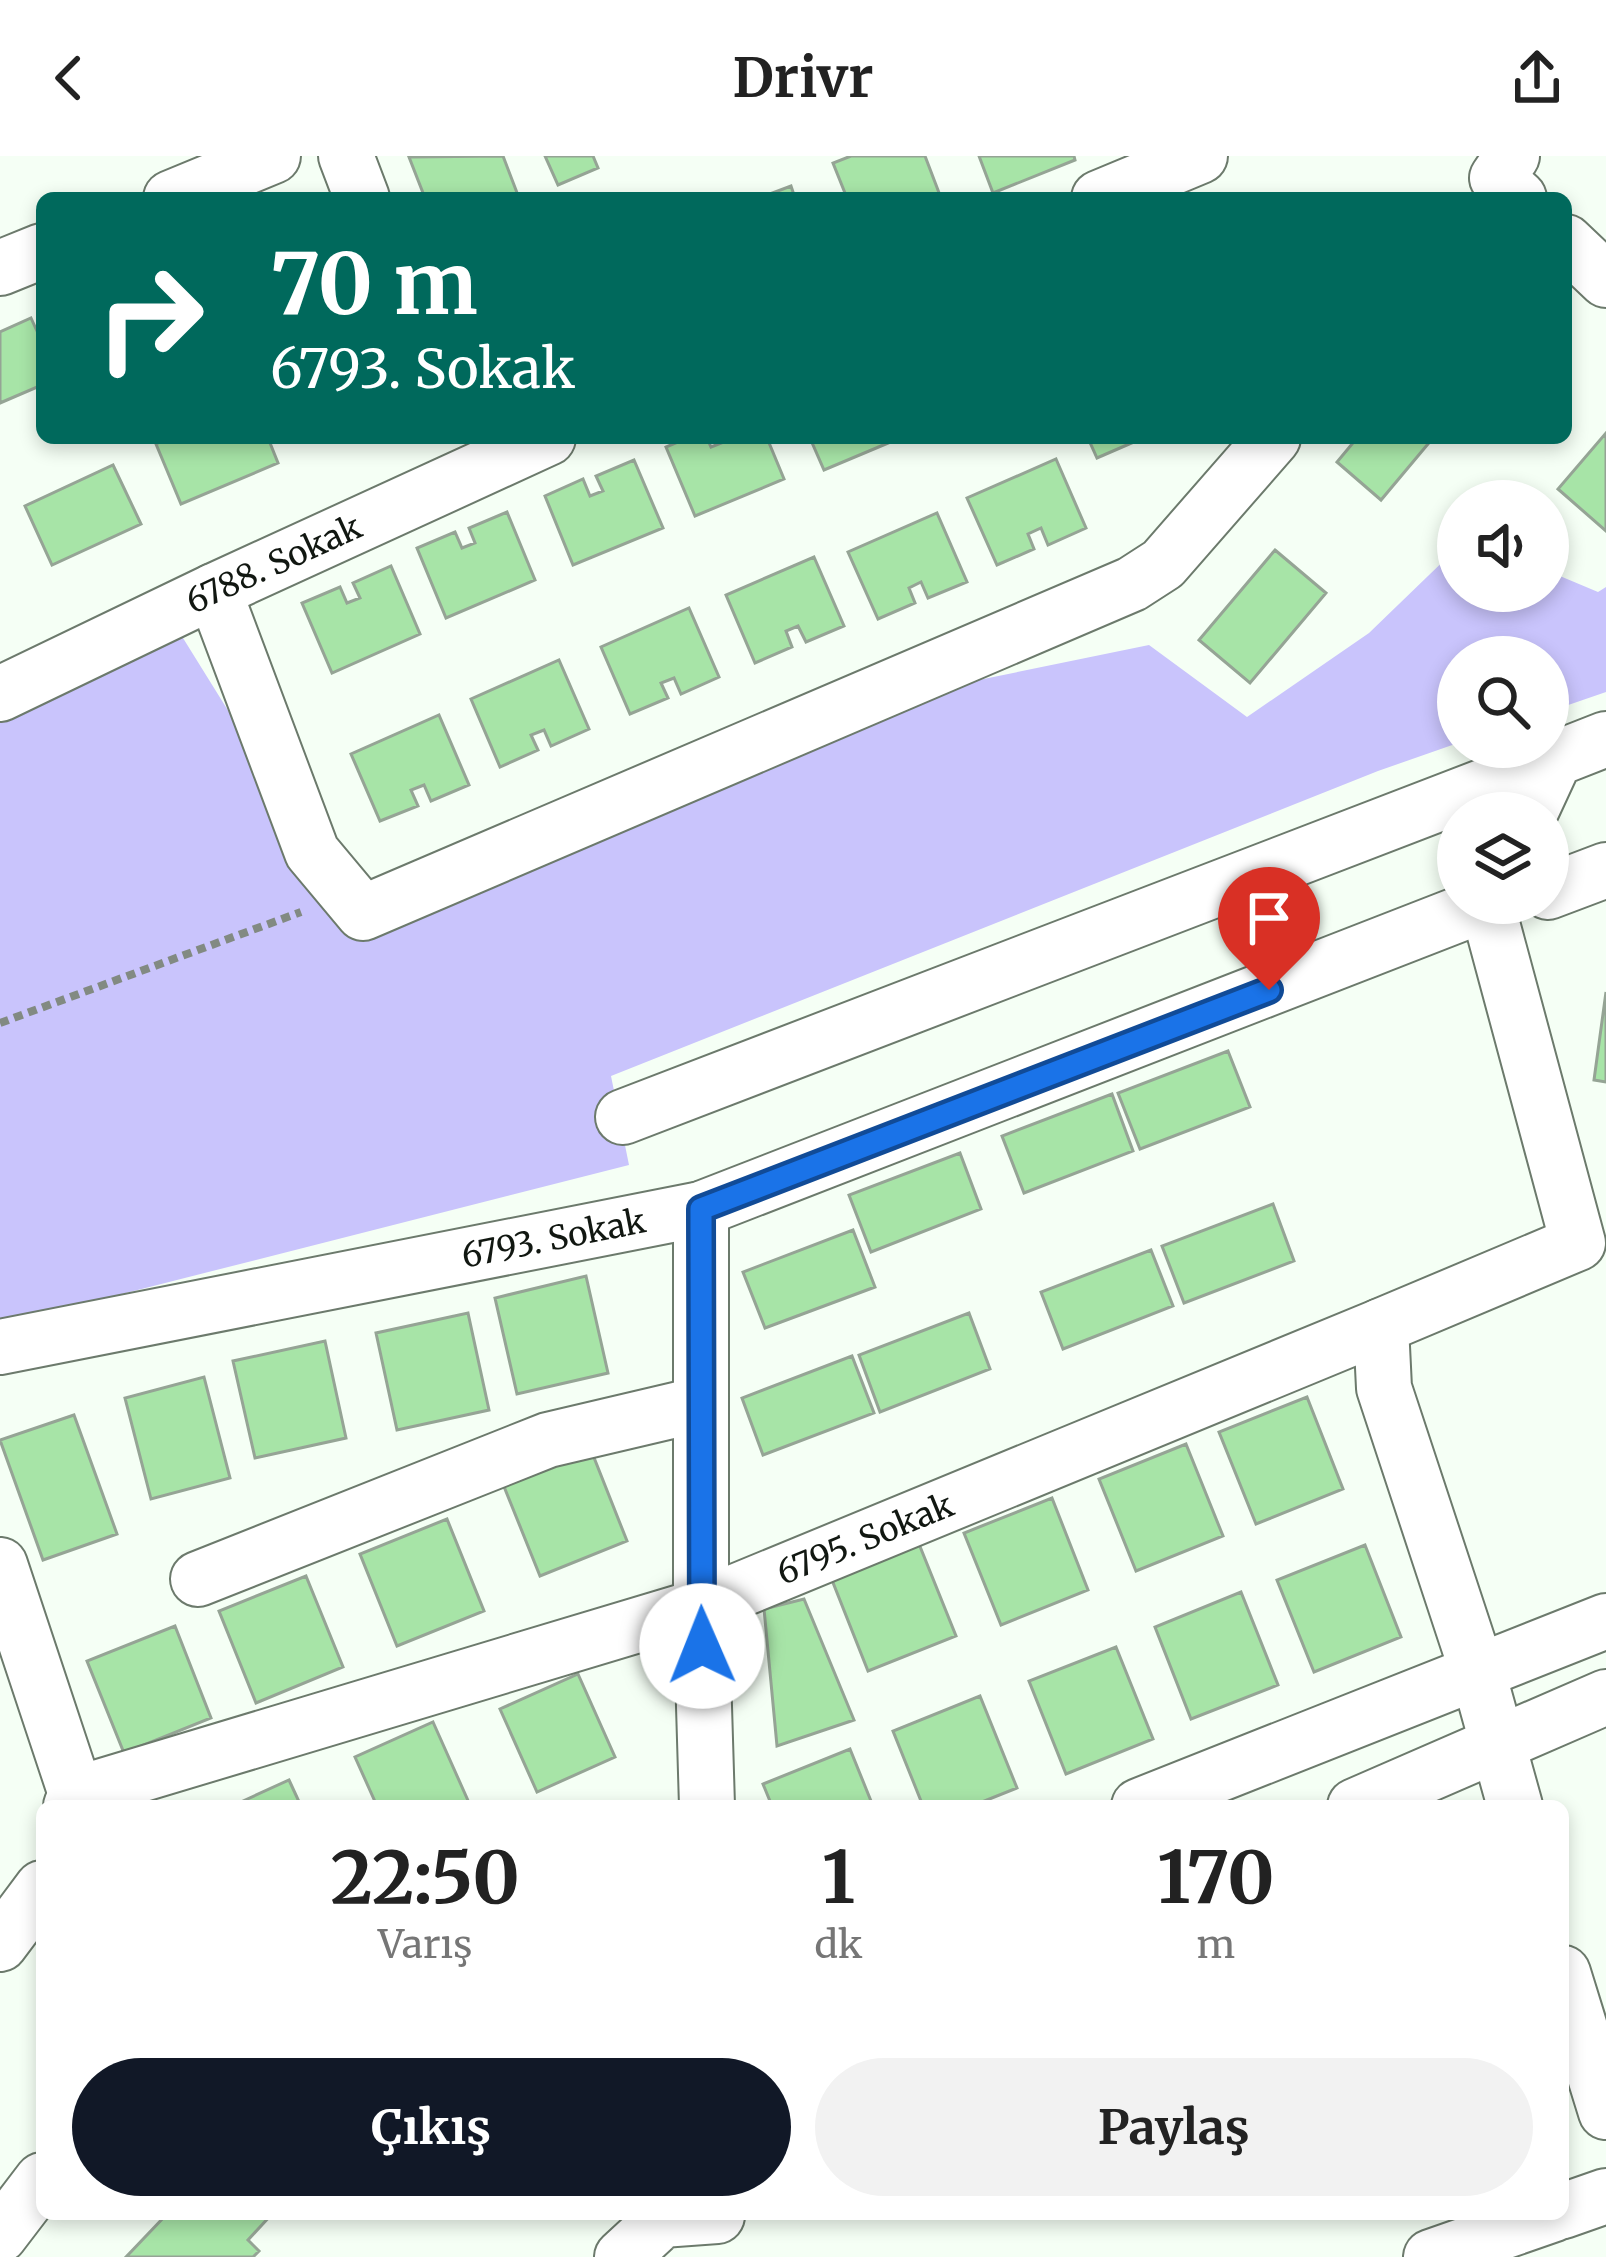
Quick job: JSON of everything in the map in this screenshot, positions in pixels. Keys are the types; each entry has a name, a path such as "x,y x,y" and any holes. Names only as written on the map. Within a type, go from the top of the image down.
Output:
{"street":[{"path":"186,192 273,156"},
{"path":"346,156 360,192"},
{"path":"1111,192 1175,160"},
{"path":"1572,248 1606,280"},
{"path":"0,268 36,253"},
{"name":"6788. Sokak","path":"0,694 214,590 460,456 519,444"},
{"path":"214,590 312,852 363,913 1132,584 1163,564 1268,444"},
{"path":"1569,754 1606,739"},
{"path":"623,1117 1532,768"},
{"path":"1569,884 1606,870"},
{"name":"6793. Sokak","path":"0,1347 701,1209 1440,924"},
{"path":"1498,924 1592,1239"},
{"path":"701,1209 701,1606 707,1800"},
{"name":"6795. Sokak","path":"74,1800 701,1606 1592,1239"},
{"path":"1381,1326 1384,1388 1478,1673 1513,1800"},
{"path":"198,1579 548,1440 701,1404"},
{"path":"0,1565 74,1800"},
{"path":"1154,1800 1606,1621"},
{"path":"1369,1800 1606,1697"},
{"path":"0,1872 36,1886"},
{"path":"0,1944 36,1896"},
{"path":"1569,1992 1606,2111"},
{"path":"0,2235 36,2188"},
{"path":"1569,2209 1606,2196"},
{"path":"622,2257 662,2220 716,2229"},
{"path":"1431,2257 1537,2220"}],"path":[{"path":"0,1024 348,896"}],"shaded area":[{"path":"1437,567 1437,612 1569,612 1569,580 1598,592 1606,587 1606,692 1569,705 1569,636 1437,636 1437,750 611,1076 629,1165 0,1325 0,713 178,630 362,926 964,683 1149,645 1247,717 1369,633"}],"building":[{"path":"503,156 517,192 423,192 409,157"},
{"path":"545,156 593,156 598,168 558,185"},
{"path":"851,156 925,156 939,192 845,192 833,163"},
{"path":"979,156 1074,156 1075,160 993,192"},
{"path":"31,318 36,329 36,388 0,403 0,332"},
{"path":"1606,433 1606,531 1569,499 1566,480"},
{"path":"156,444 270,444 278,463 181,504"},
{"path":"769,444 784,479 695,516 666,447"},
{"path":"813,444 886,444 824,470"},
{"path":"1091,444 1129,444 1097,458"},
{"path":"1352,444 1428,444 1381,500 1337,462"},
{"path":"1056,459 1086,528 1048,545 1041,528 1028,534 1034,549 997,565 967,498"},
{"path":"634,460 663,528 573,565 545,496 583,479 590,496 603,491 596,476"},
{"path":"113,465 141,524 52,565 25,506"},
{"path":"507,512 535,580 446,618 417,548 455,532 462,548 475,543 469,528"},
{"path":"937,513 967,582 928,598 921,582 909,588 915,603 878,619 848,552"},
{"path":"1275,550 1326,593 1250,683 1199,640"},
{"path":"814,557 844,626 806,642 798,626 786,631 792,647 755,663 726,595"},
{"path":"391,566 420,634 332,673 302,603 340,587 347,603 360,598 353,583"},
{"path":"689,608 719,677 681,694 674,678 661,683 668,698 630,714 601,647"},
{"path":"559,660 589,729 551,746 544,730 531,735 538,750 500,767 471,699"},
{"path":"439,715 469,785 431,801 424,785 411,790 418,806 380,821 351,754"},
{"path":"1606,992 1606,1082 1594,1080"},
{"path":"1228,1051 1250,1107 1140,1149 1118,1093"},
{"path":"1112,1094 1133,1151 1024,1193 1002,1136"},
{"path":"960,1153 981,1209 871,1252 849,1195"},
{"path":"1273,1204 1294,1261 1184,1303 1162,1246"},
{"path":"853,1230 875,1287 765,1328 743,1272"},
{"path":"1151,1250 1173,1306 1063,1349 1041,1292"},
{"path":"586,1276 608,1373 517,1394 495,1298"},
{"path":"468,1313 489,1410 397,1430 376,1333"},
{"path":"969,1313 990,1369 880,1412 859,1355"},
{"path":"325,1341 346,1438 255,1458 233,1361"},
{"path":"852,1356 874,1413 763,1455 742,1398"},
{"path":"204,1377 230,1478 151,1499 125,1398"},
{"path":"1307,1397 1343,1489 1256,1524 1219,1432"},
{"path":"74,1415 117,1534 43,1560 0,1440"},
{"path":"1186,1444 1223,1536 1136,1571 1099,1479"},
{"path":"591,1450 627,1541 540,1576 503,1484"},
{"path":"1052,1498 1088,1590 1001,1625 964,1533"},
{"path":"447,1519 484,1611 397,1646 360,1554"},
{"path":"919,1544 956,1636 868,1671 832,1580"},
{"path":"1365,1545 1401,1637 1314,1672 1277,1580"},
{"path":"306,1576 343,1667 256,1703 219,1611"},
{"path":"1241,1592 1278,1685 1191,1719 1155,1627"},
{"path":"804,1599 854,1720 777,1746 764,1609"},
{"path":"175,1626 211,1718 124,1753 87,1661"},
{"path":"1116,1647 1153,1739 1066,1774 1029,1681"},
{"path":"578,1674 615,1757 537,1792 500,1709"},
{"path":"980,1696 1017,1788 987,1800 921,1800 893,1731"},
{"path":"433,1722 468,1800 374,1800 355,1757"},
{"path":"850,1749 871,1800 770,1800 763,1784"},
{"path":"289,1780 298,1800 245,1800"},
{"path":"161,2220 266,2220 248,2240 259,2251 253,2257 126,2257"}],"route":[{"path":"702,1646 701,1209 1269,990"}]}
